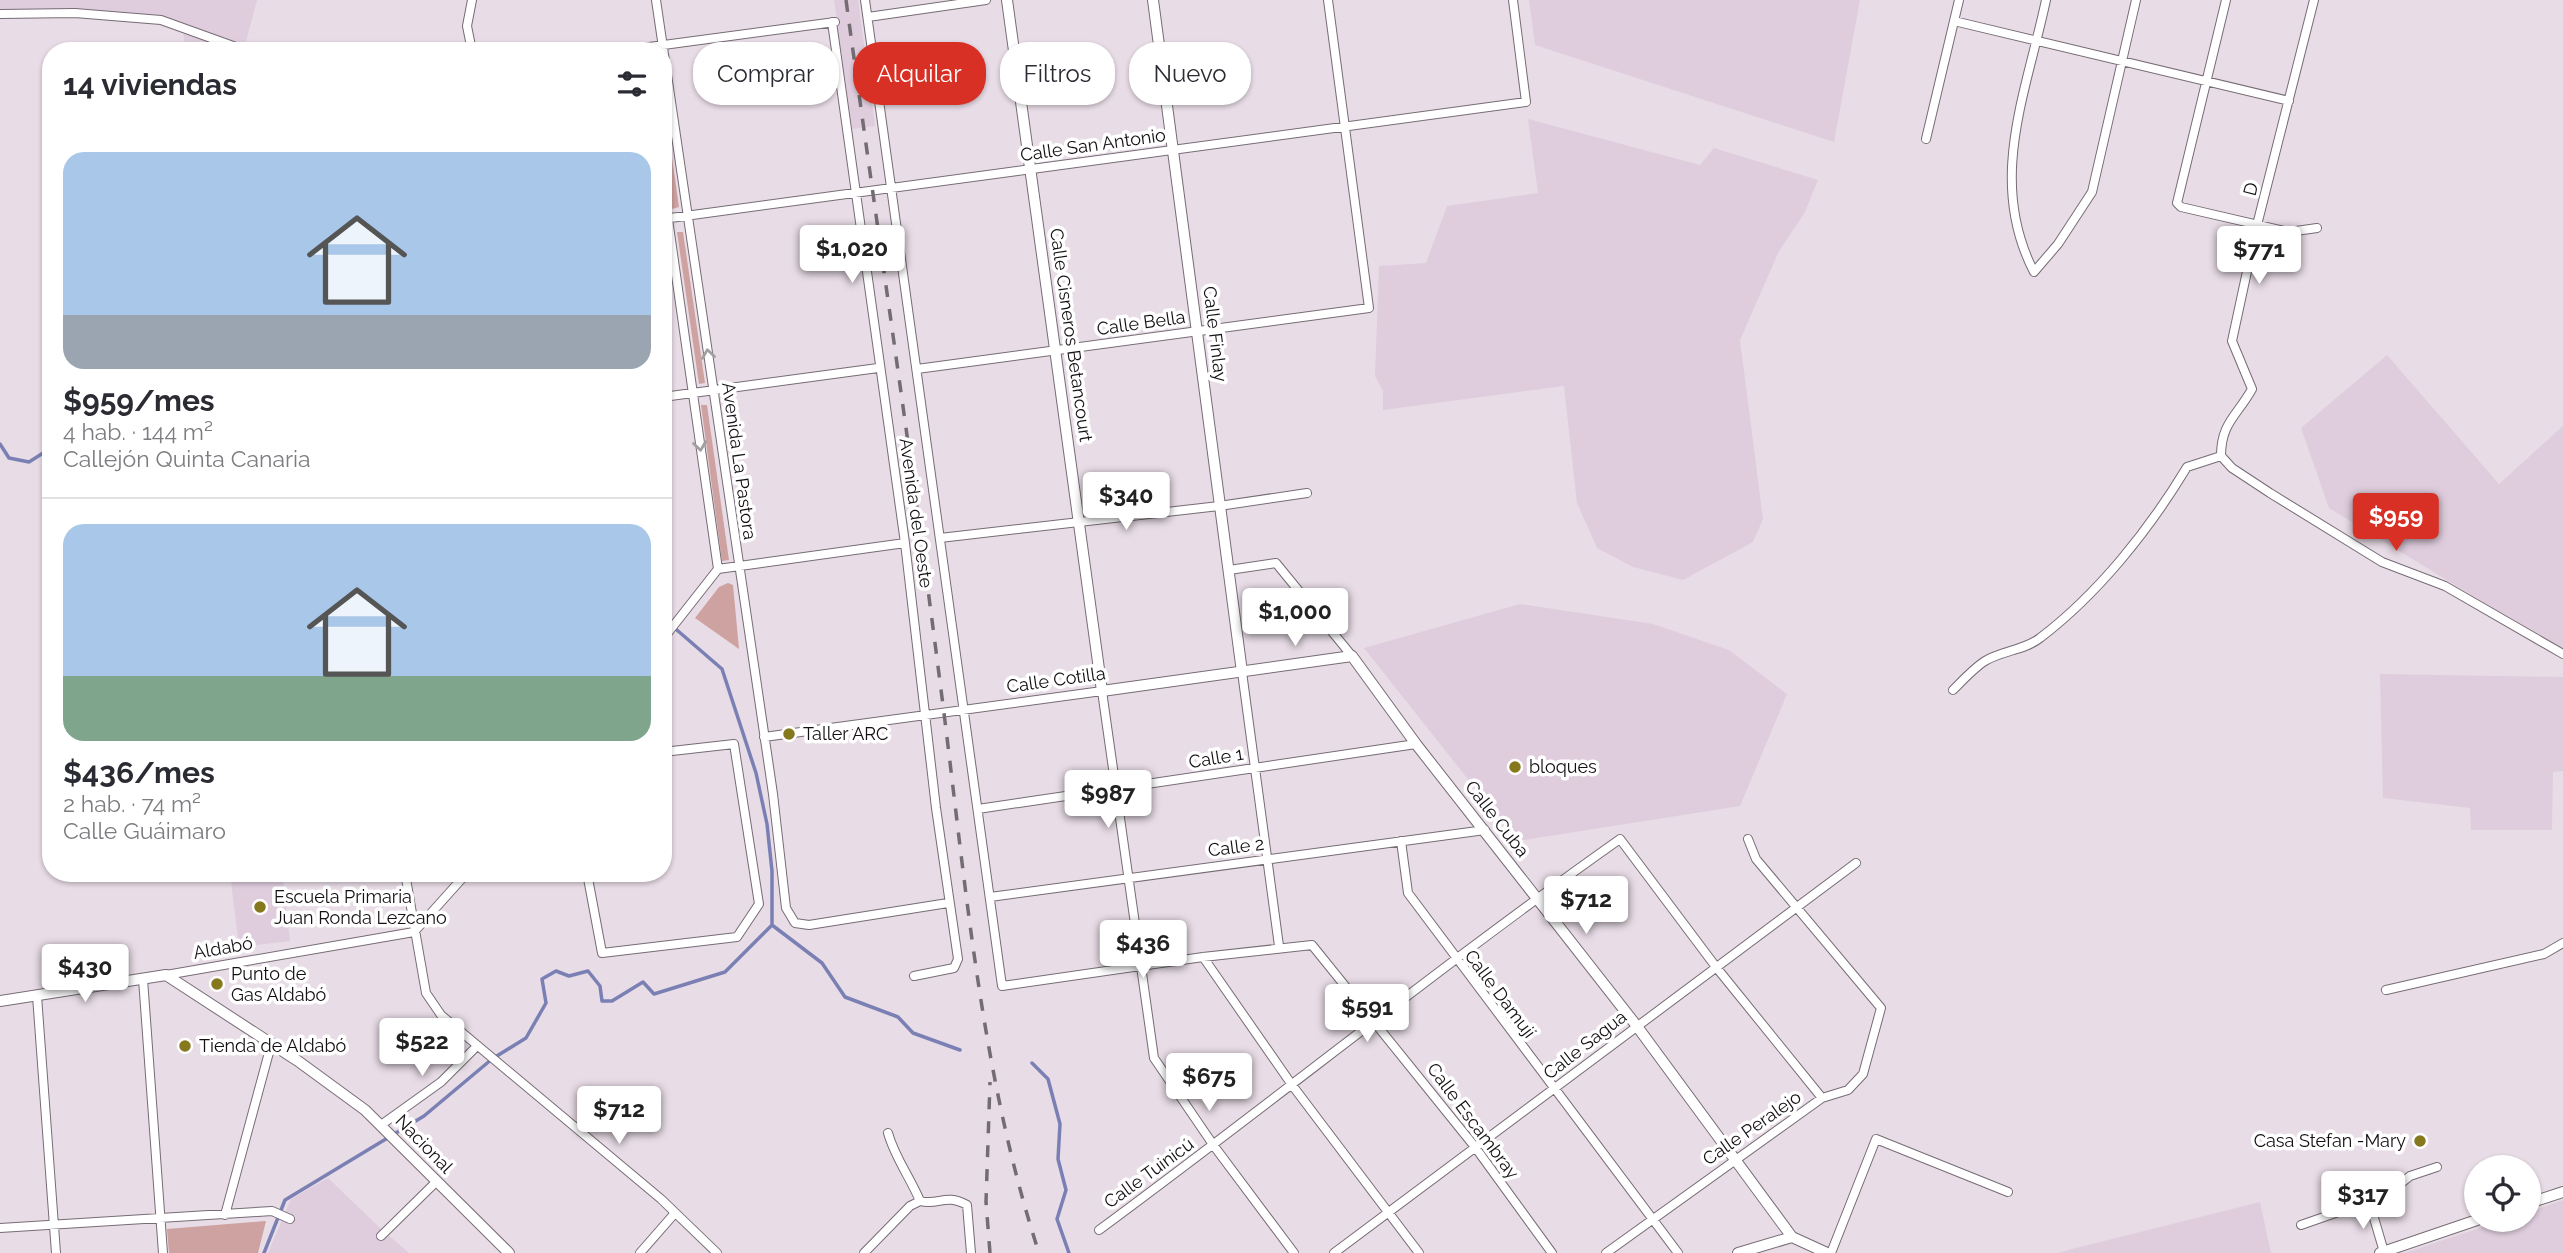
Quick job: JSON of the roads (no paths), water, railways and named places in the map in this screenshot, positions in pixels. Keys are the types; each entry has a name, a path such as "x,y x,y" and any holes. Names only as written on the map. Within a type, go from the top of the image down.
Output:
{"street":[{"path":"470,42 467,26 472,0"},
{"name":"Avenida La Pastora","path":"656,0 663,42"},
{"name":"Avenida del Oeste","path":"865,0 1002,986 1141,966"},
{"path":"868,17 986,0"},
{"name":"Calle Cisneros Betancourt","path":"1007,0 1154,1058 1214,1146 1294,1253"},
{"name":"Calle Finlay","path":"1153,0 1242,672"},
{"path":"1328,0 1345,127"},
{"name":"Calle San Antonio","path":"672,218 1526,102 1513,0"},
{"path":"1926,139 1959,0"},
{"path":"2046,0 2016,128 2010,181 2015,229 2034,272 2059,244 2092,192 2136,0"},
{"path":"2226,0 2177,203 2181,207 2289,232 2317,228"},
{"name":"D","path":"2221,456 2222,436 2252,389 2232,341 2257,225 2314,0"},
{"path":"0,14 75,13 161,20 222,42"},
{"path":"1954,21 2289,102"},
{"name":"Avenida del Oeste","path":"672,44 833,22 878,368 905,542 948,903 958,959 954,968 914,976"},
{"name":"Avenida La Pastora","path":"672,109 764,737 786,908 795,923 809,925 948,903"},
{"name":"Calle Bella","path":"917,369 1368,308 1345,127"},
{"name":"Avenida La Pastora","path":"672,258 718,569"},
{"path":"672,396 878,368"},
{"path":"1953,690 1985,661 2038,640 2081,601 2124,553 2164,504 2186,467 2221,456 2232,468 2382,562 2445,586 2563,653"},
{"path":"940,538 1081,523 1307,493"},
{"path":"672,628 718,569 905,542"},
{"name":"Calle Cuba","path":"1229,570 1276,563 1352,656 1416,744 1636,1025 1792,1237"},
{"name":"Calle Cotilla","path":"764,737 926,717 1352,656"},
{"path":"1141,966 1279,947 1242,672"},
{"path":"589,882 602,953 737,937 759,904 733,744 672,751"},
{"name":"Calle 1","path":"978,809 1416,744"},
{"name":"Calle 2","path":"990,897 1485,831"},
{"name":"Calle Tuinicú","path":"1099,1230 1214,1146 1374,1019 1620,839 1716,967"},
{"path":"1748,839 1756,859 1795,908"},
{"name":"Calle Damují","path":"1401,841 1408,893 1455,960 1678,1253"},
{"name":"Calle Sagua","path":"1334,1253 1856,863"},
{"path":"406,882 426,993 441,1015 675,1213 718,1253"},
{"path":"414,932 459,882"},
{"name":"Calle Peralejo","path":"1606,1253 1822,1098 1848,1090 1863,1074 1881,1008 1795,908"},
{"name":"Aldabó","path":"0,1001 414,932"},
{"path":"2386,990 2544,954 2563,943"},
{"name":"Calle Escambray","path":"1279,947 1312,946 1374,1019 1475,1147 1552,1253"},
{"path":"1203,957 1292,1085 1419,1253"},
{"path":"1716,967 1822,1098"},
{"name":"Nacional","path":"166,975 309,1069 384,1127 509,1253"},
{"path":"143,979 163,1253"},
{"path":"37,996 56,1253"},
{"path":"225,1215 271,1045"},
{"path":"384,1127 441,1083 476,1047"},
{"path":"888,1133 894,1157 907,1171 920,1201"},
{"path":"1738,1253 1792,1237 1829,1253 1876,1139 2008,1192"},
{"path":"2301,1225 2387,1195 2410,1176 2437,1167"},
{"path":"381,1236 436,1182"},
{"path":"2541,1199 2563,1192"},
{"path":"864,1253 910,1206 920,1201 927,1203 950,1198 967,1205 971,1253"},
{"path":"2369,1201 2382,1252 2464,1224"},
{"path":"0,1228 272,1212 289,1219"},
{"path":"640,1253 675,1213"}],"waterway":[{"path":"0,444 9,458 29,462 42,454"},
{"path":"264,1253 285,1200 424,1116 492,1059 526,1038 546,1003 542,979 556,971 569,976 588,971 600,986 602,1001 612,1001 643,982 654,994 725,972 772,925 772,871 767,824 756,773 722,669 672,626"},
{"path":"772,925 822,963 845,997 898,1017 913,1033 960,1050"},
{"path":"1032,1063 1048,1079 1060,1124 1058,1159 1066,1190 1057,1219 1069,1253"}],"railway":[{"path":"846,0 940,682 976,970 1002,1113 1039,1253"},
{"path":"990,1082 986,1202 990,1253"}],"place":[{"name":"Taller ARC","path":"789,734"},
{"name":"bloques","path":"1515,767"},
{"name":"Escuela Primaria Juan Ronda Lezcano","path":"260,907"},
{"name":"Punto de Gas Aldabó","path":"217,984"},
{"name":"Tienda de Aldabó","path":"185,1046"},
{"name":"Casa Stefan -Mary","path":"2420,1141"}]}
